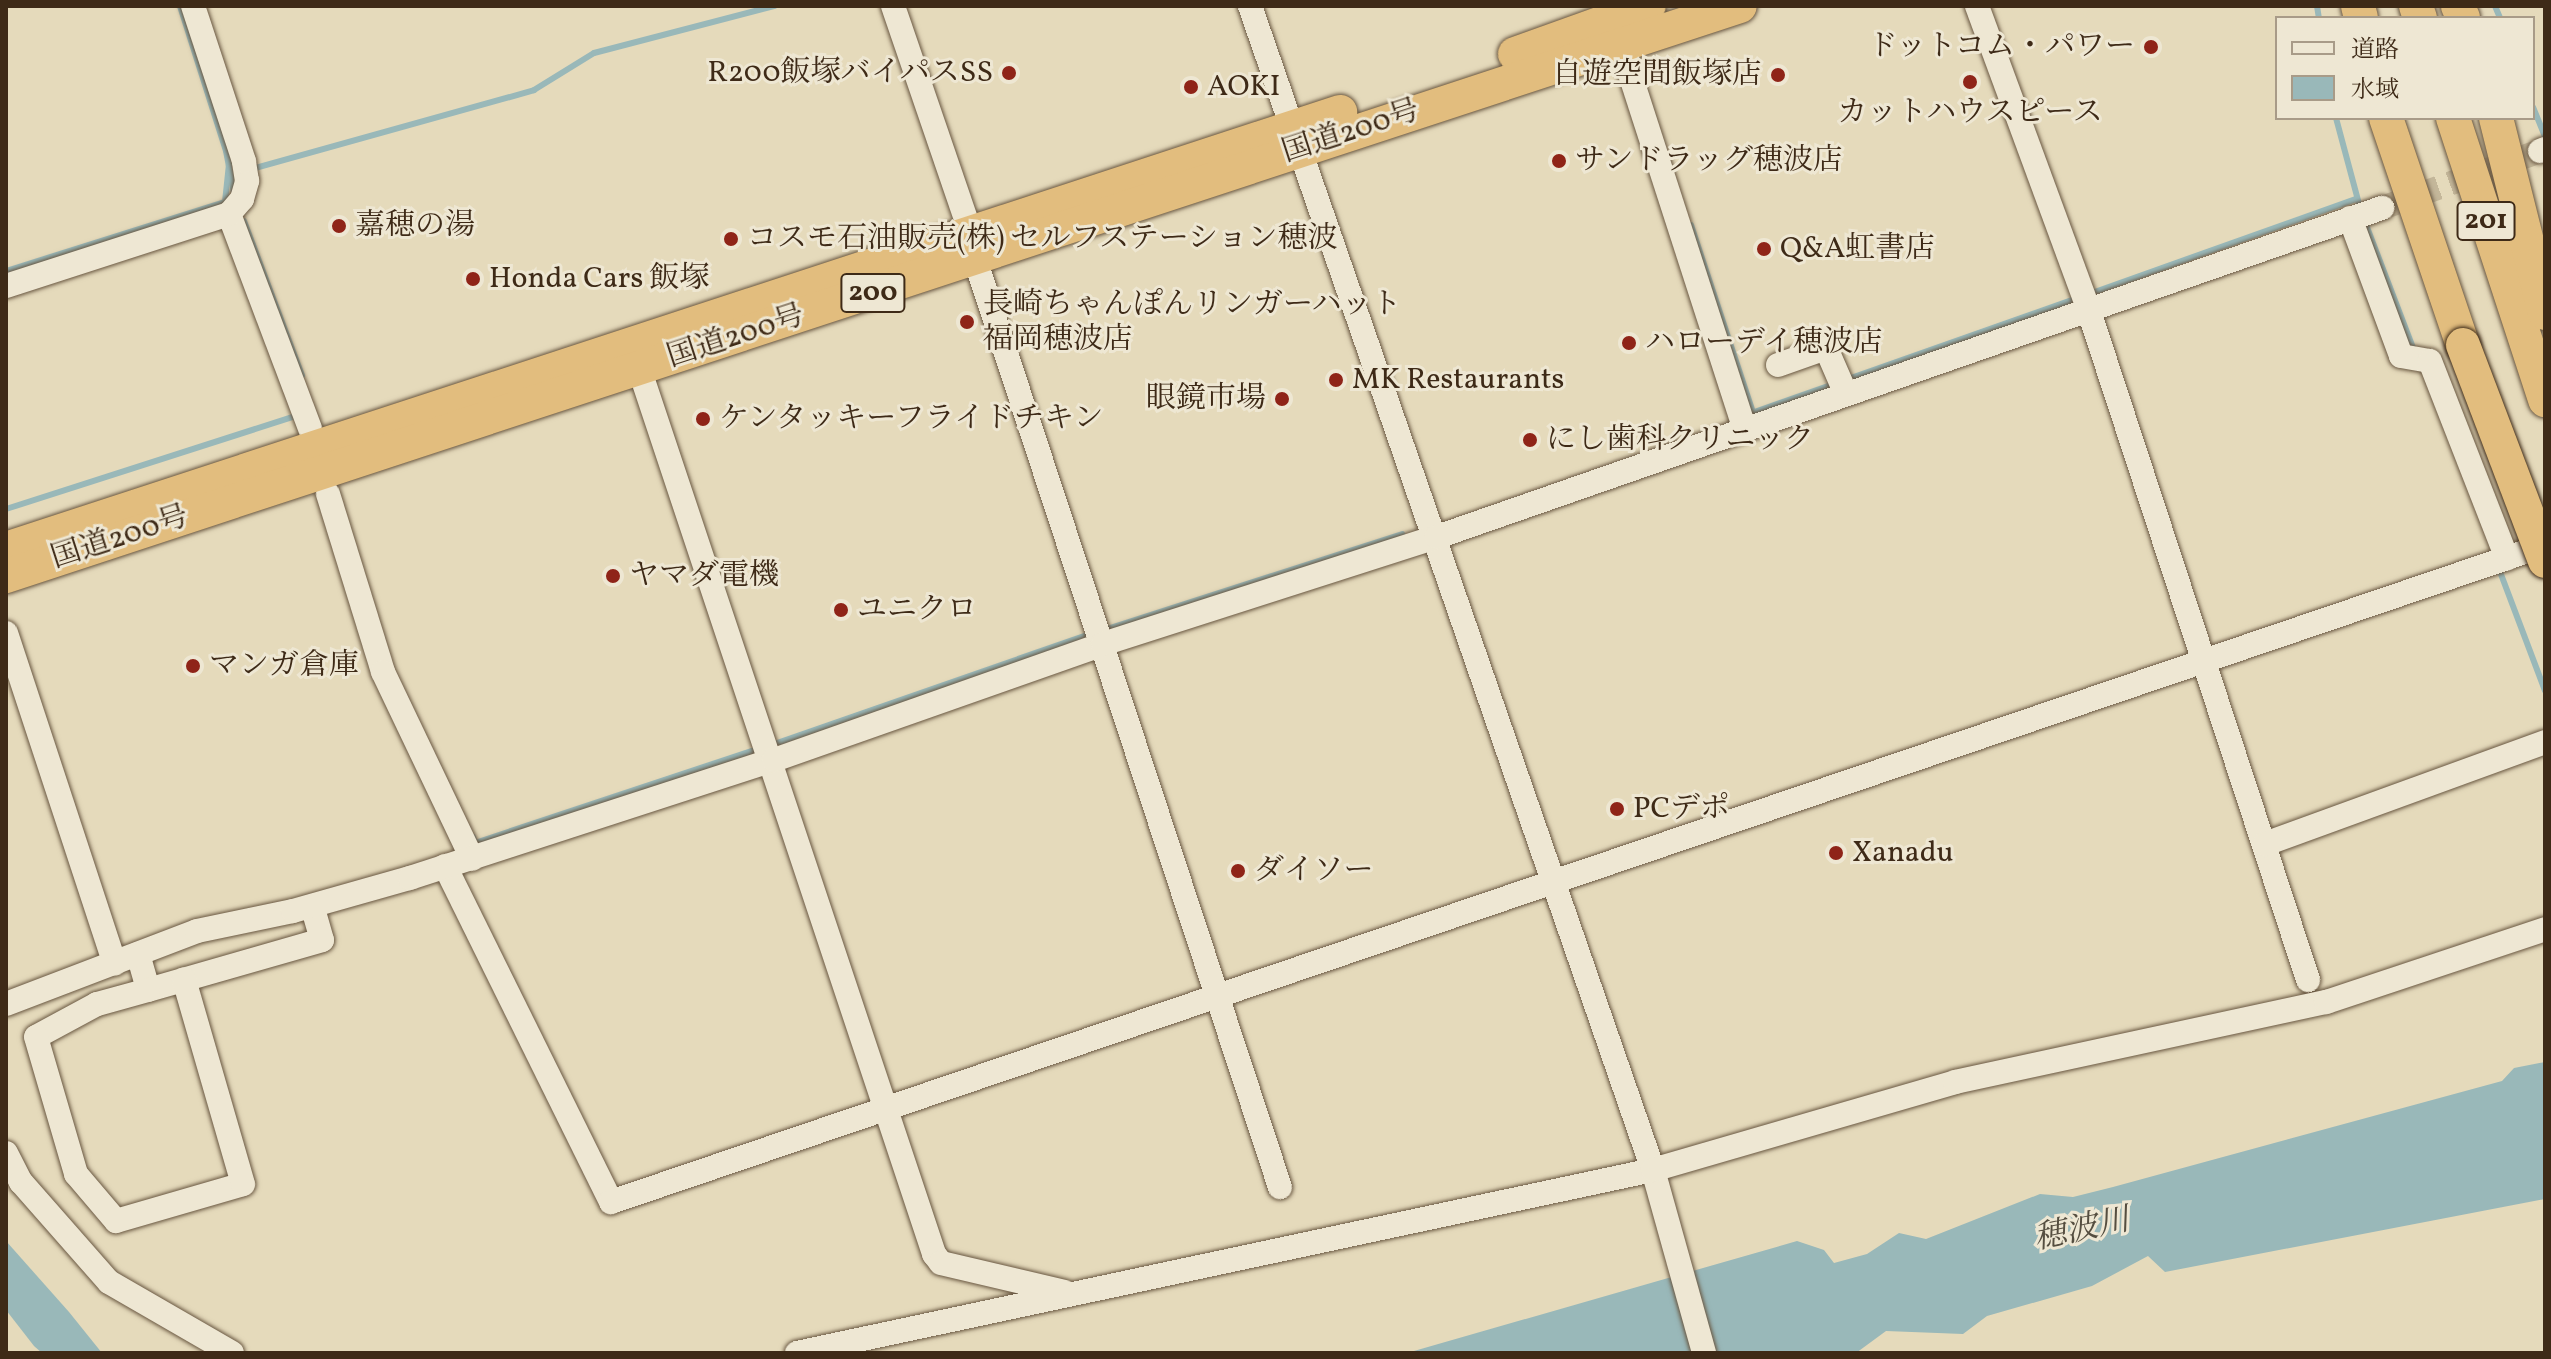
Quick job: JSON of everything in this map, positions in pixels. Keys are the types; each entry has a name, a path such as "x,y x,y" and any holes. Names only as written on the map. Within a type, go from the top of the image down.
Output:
{"highway":[{"name":"国道200号","path":"1296,138 1433,83 1649,6"},
{"name":"国道200号","path":"6,549 973,246 1296,138 1740,6"},
{"path":"2387,120 2463,345 2545,561"},
{"name":"201","path":"2454,120 2536,315 2545,400"},
{"path":"2496,120 2536,315"},
{"name":"国道200号","path":"6,576 639,368 973,246"}],"street":[{"path":"6,286 229,214 247,181 244,161 193,6"},
{"path":"893,6 1280,1187"},
{"path":"1250,6 1437,537 1653,1170 1704,1353"},
{"path":"1977,6 2086,301 2308,980"},
{"path":"1620,43 1744,428"},
{"path":"229,214 310,428"},
{"path":"6,1004 197,931 312,906 472,859 774,760 1103,644 1437,537 1744,428 1842,384 2086,301 2365,214 2401,356 2430,361 2500,561"},
{"path":"1778,365 1826,348 1842,384"},
{"path":"639,368 774,760 887,1108 941,1263 1071,1293"},
{"path":"328,494 383,672 472,859"},
{"path":"445,866 611,1202 1856,783 2205,658 2545,545"},
{"path":"6,633 115,964"},
{"path":"2265,844 2545,742"},
{"path":"184,979 243,1184 116,1221 76,1174 36,1037 97,1004 148,990 184,979 322,940 312,906"},
{"path":"797,1353 1653,1170 1955,1082 2326,1002 2545,929"},
{"path":"138,954 148,990"},
{"path":"6,1153 21,1182 109,1282 232,1353"}],"water":[{"name":"穂波川","path":"2545,1062 2545,1199 2165,1272 2148,1256 2092,1286 1987,1316 1963,1334 1886,1331 1856,1353 1407,1353 1797,1241 1824,1250 1834,1263 1867,1254 1899,1233 1926,1239 2040,1194 2073,1197 2113,1187 2502,1081 2514,1068"},
{"path":"6,1241 102,1353 42,1353 34,1346 6,1310"}],"waterway":[{"path":"180,6 226,151 234,193"},
{"path":"252,169 534,90 594,53 775,6"},
{"path":"2317,6 2319,16"},
{"path":"2495,6 2499,16"},
{"path":"2535,112 2545,137"},
{"path":"2337,120 2361,211"},
{"path":"6,271 225,202 229,164"},
{"path":"2089,294 2356,199"},
{"path":"244,221 302,375"},
{"path":"2365,222 2415,353"},
{"path":"1691,225 1753,413"},
{"path":"1848,379 2078,298"},
{"path":"1746,415 1837,383"},
{"path":"6,509 298,415"},
{"path":"1110,628 1402,534"},
{"path":"2499,569 2545,691"},
{"path":"777,743 1088,635"},
{"path":"473,837 475,843 752,751"}],"tunnel":[{"path":"2382,208 2540,151"}],"place":[{"name":"ドットコム・パワー","path":"2151,47"},
{"name":"R200飯塚バイパスSS","path":"1009,73"},
{"name":"自遊空間飯塚店","path":"1778,75"},
{"name":"カットハウスピース","path":"1970,82"},
{"name":"AOKI","path":"1191,87"},
{"name":"サンドラッグ穂波店","path":"1559,161"},
{"name":"嘉穂の湯","path":"339,226"},
{"name":"コスモ石油販売(株) セルフステーション穂波","path":"731,239"},
{"name":"Q&A虹書店","path":"1764,249"},
{"name":"Honda Cars 飯塚","path":"473,279"},
{"name":"長崎ちゃんぽんリンガーハット 福岡穂波店","path":"967,322"},
{"name":"ハローデイ穂波店","path":"1629,343"},
{"name":"MK Restaurants","path":"1336,380"},
{"name":"眼鏡市場","path":"1282,399"},
{"name":"ケンタッキーフライドチキン","path":"703,419"},
{"name":"にし歯科クリニック","path":"1530,440"},
{"name":"ヤマダ電機","path":"613,576"},
{"name":"ユニクロ","path":"841,610"},
{"name":"マンガ倉庫","path":"193,666"},
{"name":"PCデポ","path":"1617,809"},
{"name":"Xanadu","path":"1836,853"},
{"name":"ダイソー","path":"1238,871"}]}
